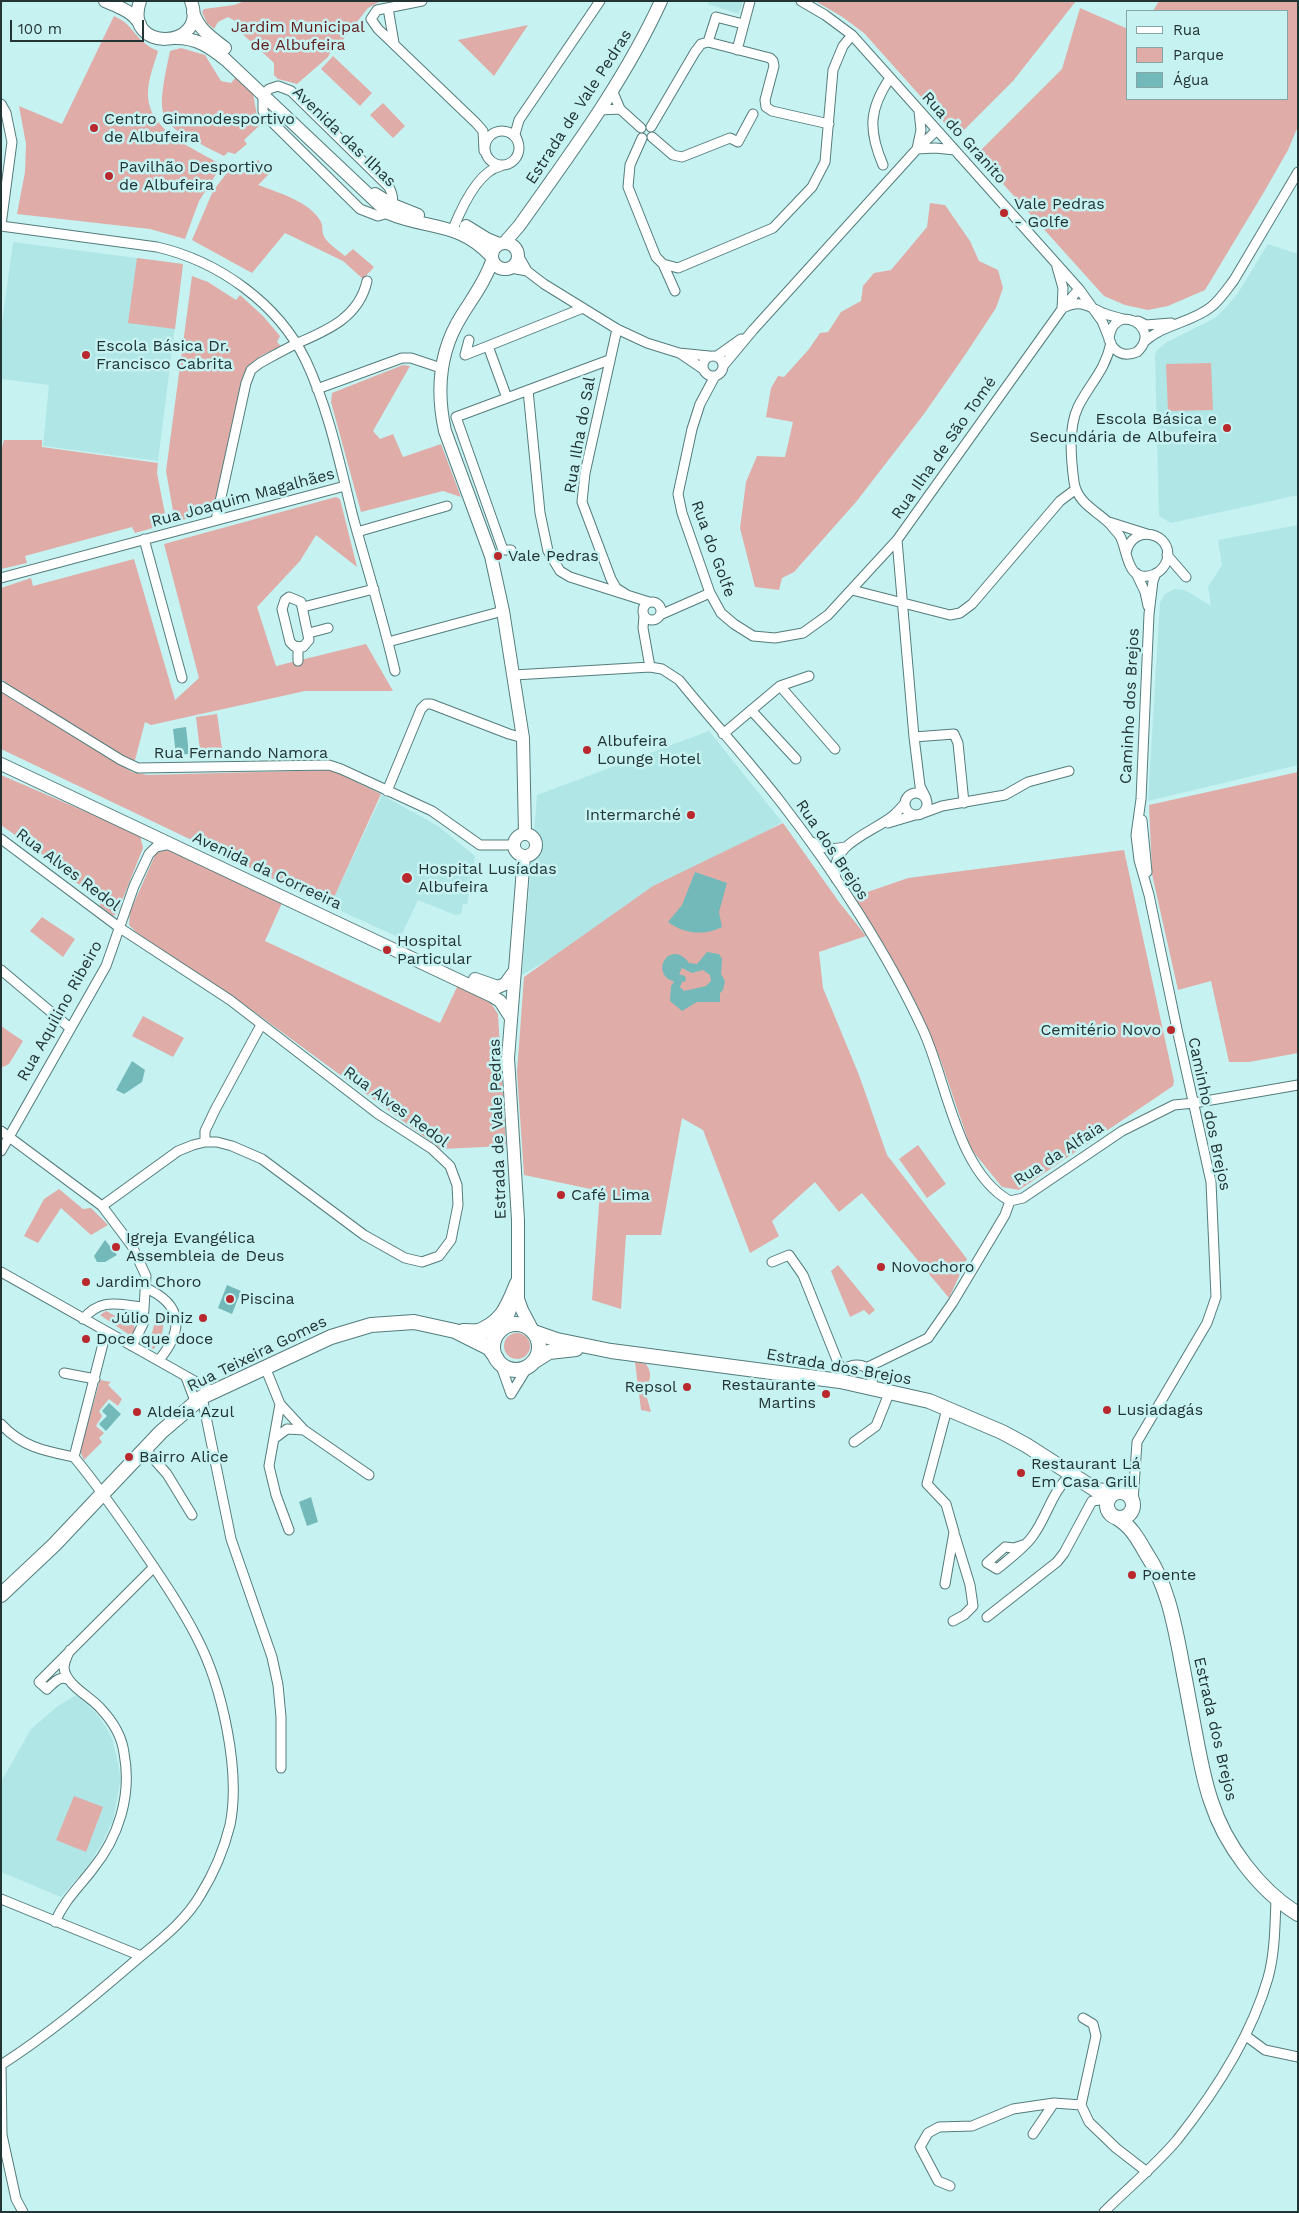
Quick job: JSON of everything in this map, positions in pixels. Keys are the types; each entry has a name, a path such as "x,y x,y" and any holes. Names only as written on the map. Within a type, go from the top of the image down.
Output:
{"main road":[{"name":"Avenida das Ilhas","path":"105,1 125,9 154,38 162,40 176,38 194,40 209,46 266,92"},
{"path":"140,1 138,14 143,28"},
{"name":"Estrada de Vale Pedras","path":"509,248 519,226 600,110 643,40 661,1"},
{"name":"Avenida das Ilhas","path":"192,7 196,22 203,31 224,47 266,92 390,209 455,225 509,248"},
{"path":"176,38 187,30 191,23 192,7"},
{"name":"Avenida das Ilhas","path":"455,225 484,248 492,258"},
{"path":"482,285 494,274 516,262 509,248 493,249 492,258 482,285 460,318 450,339 441,368 439,390 445,431 491,556 503,611 523,738 525,834"},
{"path":"492,258 498,268 507,268"},
{"name":"Avenida da Correeira","path":"1,758 150,840"},
{"name":"Avenida da Correeira","path":"1,764 150,840 172,841 485,984 498,987 505,984 513,973"},
{"path":"525,834 532,837 536,843 531,854 524,856 516,851 514,845 516,838 525,834"},
{"name":"Avenida da Correeira","path":"172,841 492,996 500,1001 510,1018"},
{"name":"Estrada de Vale Pedras","path":"524,856 513,973 508,1058 518,1220 518,1299 533,1331"},
{"path":"476,1331 492,1324 500,1316 517,1280"},
{"name":"Estrada de Vale Pedras","path":"501,1330 514,1298 517,1280"},
{"name":"Rua Teixeira Gomes","path":"1,1595 145,1449 203,1397 331,1336 371,1325 414,1322 455,1331 501,1330"},
{"path":"515,1323 523,1324 533,1331 538,1337 540,1347 530,1365 516,1370 499,1361 494,1344 501,1330 515,1323"},
{"name":"Rua Teixeira Gomes","path":"455,1331 489,1348 499,1361"},
{"name":"Estrada dos Brejos","path":"533,1331 557,1340 611,1350 841,1375 872,1387 947,1409 1002,1432 1072,1474"},
{"name":"Estrada dos Brejos","path":"530,1365 549,1352 566,1349 611,1350"},
{"path":"1072,1474 1096,1490 1126,1493 1133,1503 1134,1524 1149,1557"},
{"path":"1072,1474 1108,1510 1129,1527 1149,1557"},
{"path":"1108,1510 1107,1501 1118,1492"},
{"path":"1108,1510 1129,1514 1133,1503"},
{"name":"Estrada dos Brejos","path":"1149,1557 1168,1599 1211,1802 1227,1836 1240,1856 1276,1899 1298,1914"}],"street":[{"path":"422,1 377,10 371,19 378,29 483,131 486,164 483,176 455,225"},
{"path":"737,50 750,1"},
{"name":"Rua do Granito","path":"801,1 825,15 852,36 1079,289 1094,308 1110,342"},
{"path":"483,176 490,170 515,160 519,148 515,134 519,120 597,3"},
{"path":"388,8 394,43"},
{"path":"651,127 705,43 716,16 743,24"},
{"path":"642,138 630,165 628,187 656,257 663,264 670,268 678,268 773,228 812,187 825,162 833,70 843,46 852,36"},
{"path":"705,43 770,58 774,66 766,107 778,113 829,124"},
{"path":"883,165 875,144 873,114 878,96 890,78"},
{"path":"612,90 620,109 641,128"},
{"path":"266,92 263,111 267,117 360,209 378,216 390,209"},
{"path":"1,104 6,113 12,142 1,226"},
{"path":"600,110 620,109"},
{"path":"917,149 921,130 919,111"},
{"path":"652,137 674,156 682,157 730,138 738,142 753,114"},
{"path":"501,166 490,161 485,150 489,136 519,120"},
{"path":"476,123 497,132 510,133 518,142"},
{"path":"642,138 639,133 641,128 646,125 651,127"},
{"path":"651,127 652,137"},
{"path":"679,353 708,373 721,372 723,366 753,330 917,149 937,130"},
{"path":"642,138 652,137"},
{"path":"917,149 955,150"},
{"path":"1149,614 1145,592 1136,573 1128,564 1120,535 1107,521 1086,505 1076,489 1072,428 1079,406 1103,369 1115,359 1124,354 1137,352 1144,342 1156,333 1210,308 1234,280 1298,172"},
{"name":"Rua Joaquim Magalhães","path":"1,226 157,247 202,262 238,283 272,314 296,344 317,389 345,486 1,578"},
{"path":"509,248 527,271 617,329 647,343 679,353 713,356 722,360 723,366"},
{"path":"663,264 675,291"},
{"path":"1056,264 1063,288 1062,309"},
{"path":"507,268 527,271"},
{"path":"216,520 246,383 251,370 260,363 336,325 352,312 364,295 367,281"},
{"name":"Rua Ilha de São Tomé","path":"919,814 928,806 920,786 917,766 897,540 1062,309 1079,289"},
{"path":"1062,309 1073,303 1094,308 1103,313 1124,319 1137,321 1146,326 1186,320"},
{"path":"469,340 465,355 583,308"},
{"path":"1103,369 1113,326 1124,319"},
{"path":"1137,321 1143,328 1144,342"},
{"name":"Rua Ilha do Sal","path":"617,329 585,473 582,502 616,588 649,607"},
{"path":"708,373 704,360 753,330"},
{"path":"1110,342 1114,349 1124,354"},
{"path":"488,346 507,398"},
{"path":"317,389 402,358 411,358 441,368"},
{"path":"511,550 503,550 456,417 609,360"},
{"name":"Rua do Golfe","path":"708,373 692,429 678,494 682,513 710,593 721,613 753,636 775,638 803,633 828,615 897,540"},
{"path":"528,390 540,513 548,551 560,571 570,577 628,595"},
{"path":"345,486 395,671"},
{"path":"852,590 950,615 960,613 972,604 1060,501 1076,489"},
{"path":"357,532 447,506"},
{"path":"1107,521 1157,537 1162,541 1167,555 1186,577 1158,571 1149,575 1136,573"},
{"path":"1126,553 1130,542 1141,535 1147,534"},
{"path":"144,540 182,678"},
{"path":"1149,614 1153,581 1167,555"},
{"path":"602,587 608,583 610,576"},
{"path":"303,607 374,589"},
{"path":"649,607 650,620 710,593"},
{"path":"289,597 301,602 309,633 307,644 298,647 290,642 282,609 285,600 289,597"},
{"path":"649,607 680,606"},
{"path":"643,628 658,617 662,610 649,607"},
{"path":"649,607 643,628 650,667"},
{"path":"388,642 503,611"},
{"name":"Caminho dos Brejos","path":"1133,1479 1137,1442 1207,1323 1216,1297 1211,1182 1176,1029 1149,895 1141,799 1149,614"},
{"path":"309,633 328,628"},
{"path":"298,647 298,662"},
{"name":"Rua dos Brejos","path":"514,675 650,667 662,669 679,680 782,804 824,862 909,1000 929,1044 962,1141 972,1162 1000,1196 1010,1201"},
{"path":"723,734 780,686 809,676"},
{"name":"Rua Fernando Namora","path":"1,686 121,760 138,768 330,766 341,769 432,811 480,845 514,845"},
{"path":"780,686 835,749"},
{"path":"387,791 421,709 426,704 431,704 523,738"},
{"path":"751,710 796,759"},
{"path":"914,737 954,734 958,743 964,803"},
{"name":"Rua Ilha de São Tomé","path":"907,799 917,766"},
{"path":"871,829 942,806 1005,795 1028,782 1068,771"},
{"path":"824,862 832,860 836,853 894,815 907,799 917,793 926,798"},
{"path":"907,799 909,813 919,814"},
{"name":"Rua Alves Redol","path":"1,839 120,928 230,1000 378,1114 432,1149 450,1166 457,1185 458,1205 450,1240 439,1256 422,1262 405,1258 364,1235 262,1159 232,1146 217,1142 205,1142 178,1151 102,1206"},
{"path":"150,840 172,841"},
{"name":"Rua Aquilino Ribeiro","path":"1,1151 4,1133 70,1028 106,966 150,840"},
{"path":"809,840 836,853"},
{"path":"836,853 835,872 837,883"},
{"path":"1,970 70,1028"},
{"path":"205,1142 205,1131 261,1025"},
{"name":"Rua da Alfaia","path":"866,1368 928,1338 954,1302 1005,1215 1010,1201 1022,1198 1122,1131 1174,1105 1298,1085"},
{"path":"4,1133 27,1148 102,1206 132,1246 146,1276 142,1324 132,1346"},
{"path":"772,1262 788,1255 803,1275 841,1375 857,1365 866,1368 874,1377 872,1387"},
{"path":"1,1272 159,1360 186,1377 203,1397 231,1539 272,1657 280,1709 281,1768"},
{"path":"146,1288 168,1302 174,1312 175,1338 159,1360"},
{"path":"84,1319 93,1308 104,1304 144,1307"},
{"path":"74,1457 106,1332"},
{"path":"499,1361 511,1394 530,1365"},
{"path":"265,1367 280,1404 304,1430 368,1474"},
{"path":"64,1373 94,1379"},
{"path":"186,1377 203,1397"},
{"path":"854,1442 876,1426 890,1391"},
{"path":"280,1404 269,1466 276,1495 289,1530"},
{"path":"947,1409 927,1484 946,1504 973,1597 973,1606 954,1621"},
{"path":"1,1424 9,1432 35,1449 74,1457 103,1492 154,1567 197,1638 208,1664 228,1732 232,1790 230,1824 221,1853 201,1895 172,1930 63,2022 1,2065 2,2136 16,2199 23,2212"},
{"path":"275,1438 287,1429 304,1430"},
{"path":"145,1449 167,1474 192,1515"},
{"path":"1026,1544 1033,1536 1059,1484 1072,1474"},
{"path":"1118,1492 1133,1479"},
{"path":"1133,1479 1133,1503"},
{"path":"987,1617 1057,1562 1064,1554 1092,1501 1108,1510"},
{"path":"944,1584 954,1532"},
{"path":"55,1922 67,1898 94,1868 109,1846 119,1824 127,1786 124,1751 119,1735 102,1710 69,1680 63,1677 58,1678 47,1689 39,1682 154,1567"},
{"path":"69,1680 64,1668 70,1650"},
{"path":"1,1899 141,1956"},
{"path":"1104,2212 1147,2172 1177,2140 1246,2036 1268,1976 1274,1941 1276,1899"},
{"path":"1083,2018 1093,2024 1096,2036 1081,2105 1089,2122 1116,2148 1147,2172"},
{"path":"1246,2036 1265,2050 1298,2057"},
{"path":"950,2186 938,2182 920,2147 928,2133 939,2127 972,2126 1013,2109 1054,2103 1081,2105"},
{"path":"1033,2134 1054,2103"}],"shaded area":[{"path":"708,1 743,1 739,14 708,4"},
{"name":"Escola Básica Dr. Francisco Cabrita","path":"13,242 183,264 158,461 43,446 49,385 1,379 1,331"},
{"name":"Escola Básica e Secundária de Albufeira","path":"1268,244 1298,254 1298,495 1171,523 1159,516 1155,355 1157,350 1167,342 1215,318 1238,293"},
{"path":"1298,525 1298,765 1148,801 1160,602 1165,594 1174,589 1185,590 1211,606 1208,587 1222,565 1218,540"},
{"path":"709,731 782,822 522,975 537,795"},
{"name":"Hospital Lusíadas Albufeira","path":"382,795 438,826 475,856 467,904 463,904 461,914 455,915 418,900 400,938 330,906"},
{"path":"76,1695 96,1713 106,1727 113,1741 121,1778 113,1820 101,1845 87,1867 61,1897 1,1872 1,1782 31,1729 58,1706"}],"green space":[{"name":"Jardim Municipal de Albufeira","path":"245,1 381,1 368,8 342,41 332,49 328,57 297,84 278,79 274,75 274,63 236,28 235,21 228,17 218,22 214,29 207,23 202,12 204,9 234,5"},
{"path":"815,1 1076,1 1013,81 957,137 864,33 841,16"},
{"path":"1159,1 1298,1 1298,126 1288,150 1205,290 1168,306 1148,310 1125,305 1104,296 986,165 973,158 1062,69 1080,8 1126,28 1126,100 1289,100 1289,10 1154,10"},
{"name":"Centro Gimnodesportivo de Albufeira","path":"114,16 126,24 144,43 158,51 148,88 150,106 155,118 174,137 222,165 199,201 185,239 150,229 17,214 25,172 26,144 19,106 62,124"},
{"path":"528,25 494,76 458,40"},
{"path":"181,48 205,55 221,81 231,83 236,77 253,94 259,126 244,140 247,144 235,154 228,152 224,156 185,136 166,119 162,108 162,95 170,51"},
{"path":"333,56 372,93 360,106 321,69"},
{"path":"383,103 405,126 393,138 370,115"},
{"path":"258,160 270,173 258,185 302,203 310,209 321,222 324,237 332,246 345,256 353,249 374,267 363,279 343,261 285,233 252,273 192,240 213,191 233,165 243,173"},
{"path":"930,203 945,205 970,241 979,261 998,270 1003,288 996,308 924,414 856,502 794,572 782,578 779,590 755,587 740,528 746,482 757,456 785,457 793,422 766,417 771,388 778,376 784,377 809,349 820,333 828,332 841,312 861,301 863,286 874,273 891,270 927,227"},
{"path":"137,258 183,264 175,329 128,323"},
{"path":"192,276 208,282 236,300 240,295 263,316 280,336 277,342 281,346 254,361 243,376 214,511 175,522 166,471"},
{"path":"1211,363 1213,410 1168,411 1166,364"},
{"path":"403,365 410,366 373,431 380,439 393,434 403,457 441,444 461,497 443,491 361,512 331,402 332,393"},
{"path":"4,440 42,440 42,447 158,463 157,473 167,524 135,533 132,527 25,556 27,563 1,569 1,451"},
{"path":"336,497 340,499 357,567 316,535 300,561 257,607 276,666 366,644 393,691 305,691 151,725 145,722 135,760 127,760 1,679 1,588 31,578 33,586 134,559 175,700 199,678 164,544"},
{"path":"1,692 132,772 147,775 332,770 381,794 330,906 1,749"},
{"path":"217,714 223,756 201,759 196,717"},
{"path":"1298,772 1298,1053 1249,1062 1229,1062 1211,981 1178,990 1152,874 1149,805"},
{"path":"1,775 140,835 143,848 117,913 113,916 100,906 100,902 43,855 1,825"},
{"path":"783,823 839,902 866,936 819,952 823,988 859,1075 887,1155 967,1259 949,1298 862,1193 839,1212 815,1182 772,1221 779,1236 750,1253 703,1130 682,1118 661,1235 626,1235 621,1309 592,1300 600,1191 524,1175 517,1072 524,977 653,886"},
{"path":"169,849 282,903 265,941 440,1023 458,985 488,999 498,1014 506,1146 441,1149 256,1013 136,932 129,925 130,912 156,853"},
{"path":"1124,850 1174,1081 1173,1086 1019,1190 1002,1187 971,1149 941,1061 915,1001 853,897 908,878"},
{"path":"42,917 75,939 63,957 30,931"},
{"path":"143,1016 184,1038 173,1057 132,1036"},
{"path":"1,1026 23,1041 9,1064 3,1067 1,1066"},
{"path":"918,1145 946,1184 927,1198 899,1159"},
{"path":"59,1189 83,1209 91,1208 108,1225 91,1235 61,1208 38,1243 24,1236 44,1199"},
{"path":"838,1265 875,1310 869,1315 864,1310 850,1317 831,1271"},
{"path":"106,1311 125,1321 135,1313 140,1320 134,1326 136,1332 131,1336 100,1315"},
{"path":"158,1311 163,1321 163,1330 154,1349 148,1347"},
{"path":"517,1333 526,1337 530,1346 526,1355 517,1359 508,1355 504,1346 508,1337"},
{"path":"635,1362 646,1364 650,1374 645,1391 651,1412 641,1410"},
{"path":"100,1380 111,1382 108,1385 122,1399 118,1406 109,1399 99,1411 102,1416 96,1426 104,1433 99,1438 102,1442 84,1460 80,1451"},
{"path":"74,1796 103,1807 86,1852 56,1840"}],"water":[{"path":"186,727 189,754 176,755 173,729"},
{"path":"695,872 727,883 719,912 722,927 708,932 687,931 668,922 682,905"},
{"path":"707,952 719,954 722,959 721,974 725,981 723,990 720,993 720,1002 697,1002 682,1011 670,1001 671,986 674,982 663,973 662,967 667,957 677,954 689,963 697,964","holes":["682,968 692,973 703,970 710,975 711,981 706,986 684,991 680,987 682,982 686,981 685,976 679,974"]},
{"path":"132,1061 145,1070 142,1082 124,1094 116,1090"},
{"path":"105,1240 117,1255 105,1262 97,1262 94,1256"},
{"name":"Piscina","path":"227,1285 241,1291 232,1314 218,1308"},
{"path":"109,1403 121,1414 106,1431 99,1424 107,1416 102,1411"},
{"path":"311,1497 318,1522 307,1526 299,1502"}],"place":[{"name":"Centro Gimnodesportivo de Albufeira","path":"94,128"},
{"name":"Pavilhão Desportivo de Albufeira","path":"109,176"},
{"name":"Vale Pedras - Golfe","path":"1004,213"},
{"name":"Escola Básica Dr. Francisco Cabrita","path":"86,355"},
{"name":"Escola Básica e Secundária de Albufeira","path":"1227,428"},
{"name":"Vale Pedras","path":"498,556"},
{"name":"Albufeira Lounge Hotel","path":"587,750"},
{"name":"Intermarché","path":"691,815"},
{"name":"Hospital Lusíadas Albufeira","path":"407,878"},
{"name":"Hospital Particular","path":"387,950"},
{"name":"Cemitério Novo","path":"1171,1030"},
{"name":"Café Lima","path":"561,1195"},
{"name":"Igreja Evangélica Assembleia de Deus","path":"116,1247"},
{"name":"Novochoro","path":"881,1267"},
{"name":"Jardim Choro","path":"86,1282"},
{"name":"Piscina","path":"230,1299"},
{"name":"Júlio Diniz","path":"203,1318"},
{"name":"Doce que doce","path":"86,1339"},
{"name":"Repsol","path":"687,1387"},
{"name":"Restaurante Martins","path":"826,1394"},
{"name":"Lusiadagás","path":"1107,1410"},
{"name":"Aldeia Azul","path":"137,1412"},
{"name":"Bairro Alice","path":"129,1457"},
{"name":"Restaurant Lá Em Casa Grill","path":"1021,1473"},
{"name":"Poente","path":"1132,1575"}]}
